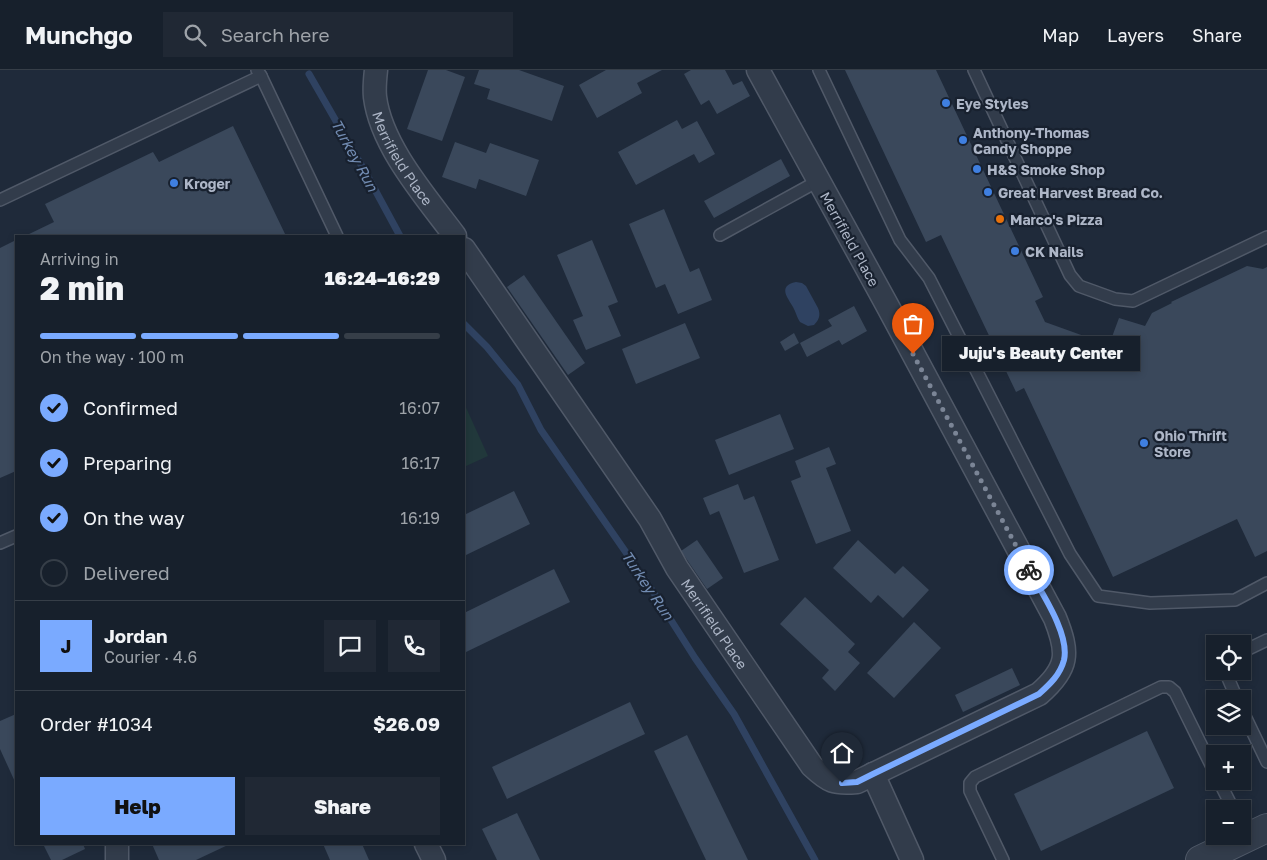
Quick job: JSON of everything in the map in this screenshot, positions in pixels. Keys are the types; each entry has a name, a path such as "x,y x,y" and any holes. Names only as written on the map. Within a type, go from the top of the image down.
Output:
{"street":[{"name":"Merrifield Place","path":"376,70 375,96 383,127 403,165 454,235"},
{"name":"Merrifield Place","path":"465,250 650,519 677,568 812,766 826,779 842,783 857,782 1039,694 1051,684 1064,659 1064,645 1055,618 758,70"},
{"path":"873,774 912,860"},
{"path":"1200,860 1252,831"},
{"path":"117,845 117,860"},
{"path":"426,845 434,860"}],"lane":[{"path":"818,70 900,240 929,278 1070,554 1098,596 1150,603 1235,600 1267,583"},
{"path":"974,70 1070,275 1079,286 1115,299 1134,300 1267,237"},
{"path":"0,200 259,73 336,235"},
{"path":"720,235 818,181"},
{"path":"0,543 15,536"},
{"path":"1251,648 1267,640"},
{"path":"1003,860 970,791 970,783 975,777 1161,687 1169,687 1175,692 1206,755"},
{"path":"1251,729 1267,762"}],"green space":[{"path":"465,405 488,456 465,467"}],"water":[{"path":"796,282 806,286 818,308 819,317 814,325 808,326 800,322 787,296 785,289 790,284"}],"building":[{"path":"428,70 446,70 465,77 442,141 407,129"},
{"path":"479,70 519,70 564,86 552,121 487,99 490,89 474,84"},
{"path":"606,70 662,70 637,83 642,93 597,118 579,85"},
{"path":"691,70 725,70 733,85 742,81 750,96 717,114 709,100 701,105 684,74"},
{"path":"845,70 936,70 1043,297 1035,301 1045,322 1109,345 1119,318 1145,326 1152,313 1171,302 1247,266 1263,269 1267,267 1267,551 1255,557 1237,519 1113,577 1024,388 1016,392 941,235 926,242"},
{"path":"677,120 682,129 697,121 715,154 699,163 694,154 636,185 618,152"},
{"name":"Kroger","path":"233,126 286,235 27,235 54,222 45,204 153,152 159,162"},
{"path":"455,142 486,153 490,143 539,160 526,196 479,179 476,189 442,177"},
{"path":"781,159 790,176 714,218 704,201"},
{"path":"664,209 690,272 699,268 712,300 678,314 665,284 656,288 629,224"},
{"path":"15,240 15,471 0,478 0,248"},
{"path":"592,240 618,302 608,306 621,336 586,350 573,320 583,316 557,255"},
{"path":"524,275 585,363 568,375 507,287"},
{"path":"854,306 867,331 842,345 839,340 807,357 800,343 832,326 828,320"},
{"path":"685,323 700,358 636,384 622,349"},
{"path":"794,333 799,343 785,351 780,342"},
{"path":"780,414 794,449 729,475 715,440"},
{"path":"829,447 836,464 826,468 851,531 816,544 791,481 801,477 795,461"},
{"path":"738,484 744,500 754,496 779,560 744,573 719,511 710,515 703,498"},
{"path":"514,491 530,524 465,556 465,515"},
{"path":"697,540 723,578 707,589 681,551"},
{"path":"858,540 895,574 903,566 929,590 903,618 878,595 871,603 833,568"},
{"path":"554,569 570,602 465,653 465,613"},
{"path":"805,597 855,644 848,652 860,663 835,691 822,678 829,670 780,624"},
{"path":"914,622 941,648 894,698 867,673"},
{"path":"1012,668 1020,685 963,712 955,695"},
{"path":"630,702 645,734 507,799 492,767"},
{"path":"15,714 15,782 0,749 0,721"},
{"path":"1147,731 1174,788 1041,851 1014,794"},
{"path":"687,735 748,860 706,860 654,751"},
{"path":"517,813 540,860 497,860 482,829"},
{"path":"44,845 83,845 85,849 62,860 51,860"},
{"path":"152,845 228,845 196,860 159,860"},
{"path":"323,845 362,845 369,860 330,860"}],"waterway":[{"name":"Turkey Run","path":"309,74 399,235"},
{"name":"Turkey Run","path":"465,325 487,347 518,385 541,430 650,587 695,658 734,714 815,860"}],"way so far":[{"path":"913,354 1029,570"}],"place":[{"name":"Eye Styles","path":"946,103"},
{"name":"Anthony-Thomas Candy Shoppe","path":"963,140"},
{"name":"H&S Smoke Shop","path":"977,169"},
{"name":"Kroger","path":"174,183"},
{"name":"Great Harvest Bread Co.","path":"988,192"},
{"name":"Marco's Pizza","path":"1000,219"},
{"name":"CK Nails","path":"1015,251"},
{"name":"Juju's Beauty Center","path":"913,354"},
{"name":"Ohio Thrift Store","path":"1144,443"}],"route":[{"path":"842,783 857,782 1039,694 1051,684 1064,659 1064,645 1055,618 1029,570"}]}
